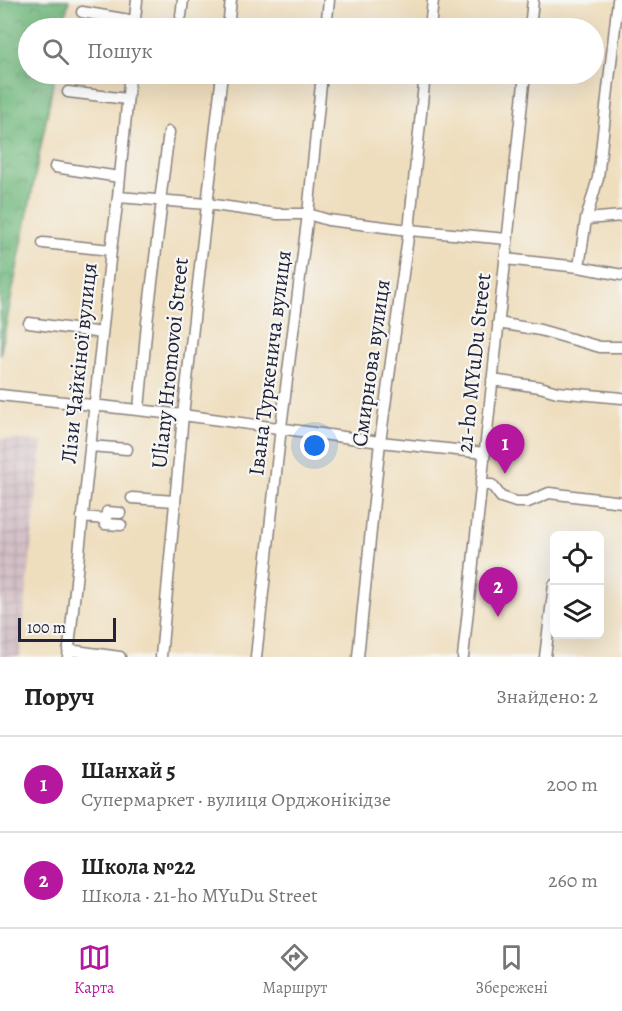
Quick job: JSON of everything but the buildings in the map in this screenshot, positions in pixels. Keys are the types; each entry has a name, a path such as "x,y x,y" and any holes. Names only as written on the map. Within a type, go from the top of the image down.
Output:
{"street":[{"path":"136,18 137,0"},
{"path":"181,16 183,0"},
{"path":"229,18 231,0"},
{"path":"327,18 329,0"},
{"path":"431,18 433,0"},
{"path":"531,18 532,0"},
{"path":"579,267 586,219 598,178 618,0"},
{"path":"82,12 106,18"},
{"name":"Лізи Чайкіної вулиця","path":"68,653 129,84"},
{"name":"Uliany Hromovoi Street","path":"161,657 183,415 221,84"},
{"name":"Івана Туркенича вулиця","path":"256,657 321,84"},
{"name":"Смирнова вулиця","path":"358,657 380,442 409,230 424,84"},
{"name":"21-ho MYuDu Street","path":"463,657 524,84"},
{"path":"68,92 127,99"},
{"path":"139,410 169,132"},
{"path":"55,167 119,177"},
{"path":"118,197 207,204 277,214 308,214 328,220 507,239"},
{"path":"586,219 622,216"},
{"path":"43,243 111,250"},
{"path":"505,259 579,267 622,275"},
{"path":"29,323 102,333"},
{"path":"498,323 540,330 600,347 622,347"},
{"path":"492,380 540,387 557,393 622,398"},
{"path":"0,395 94,404 380,442 485,453"},
{"path":"90,446 127,449"},
{"path":"481,485 492,485 501,497 516,502 528,502 549,493 622,502"},
{"path":"132,498 175,501"},
{"path":"120,513 107,512 105,524 121,525"},
{"path":"82,517 106,519"},
{"path":"544,657 550,618"},
{"path":"68,653 120,657"}],"shaded area":[{"path":"0,439 42,442 20,657 0,657"}],"green space":[{"path":"0,0 69,0 65,18 18,18 18,84 53,84 0,355"}],"place":[{"name":"Шанхай 5","path":"505,474"},
{"name":"Школа №22","path":"498,617"}]}
